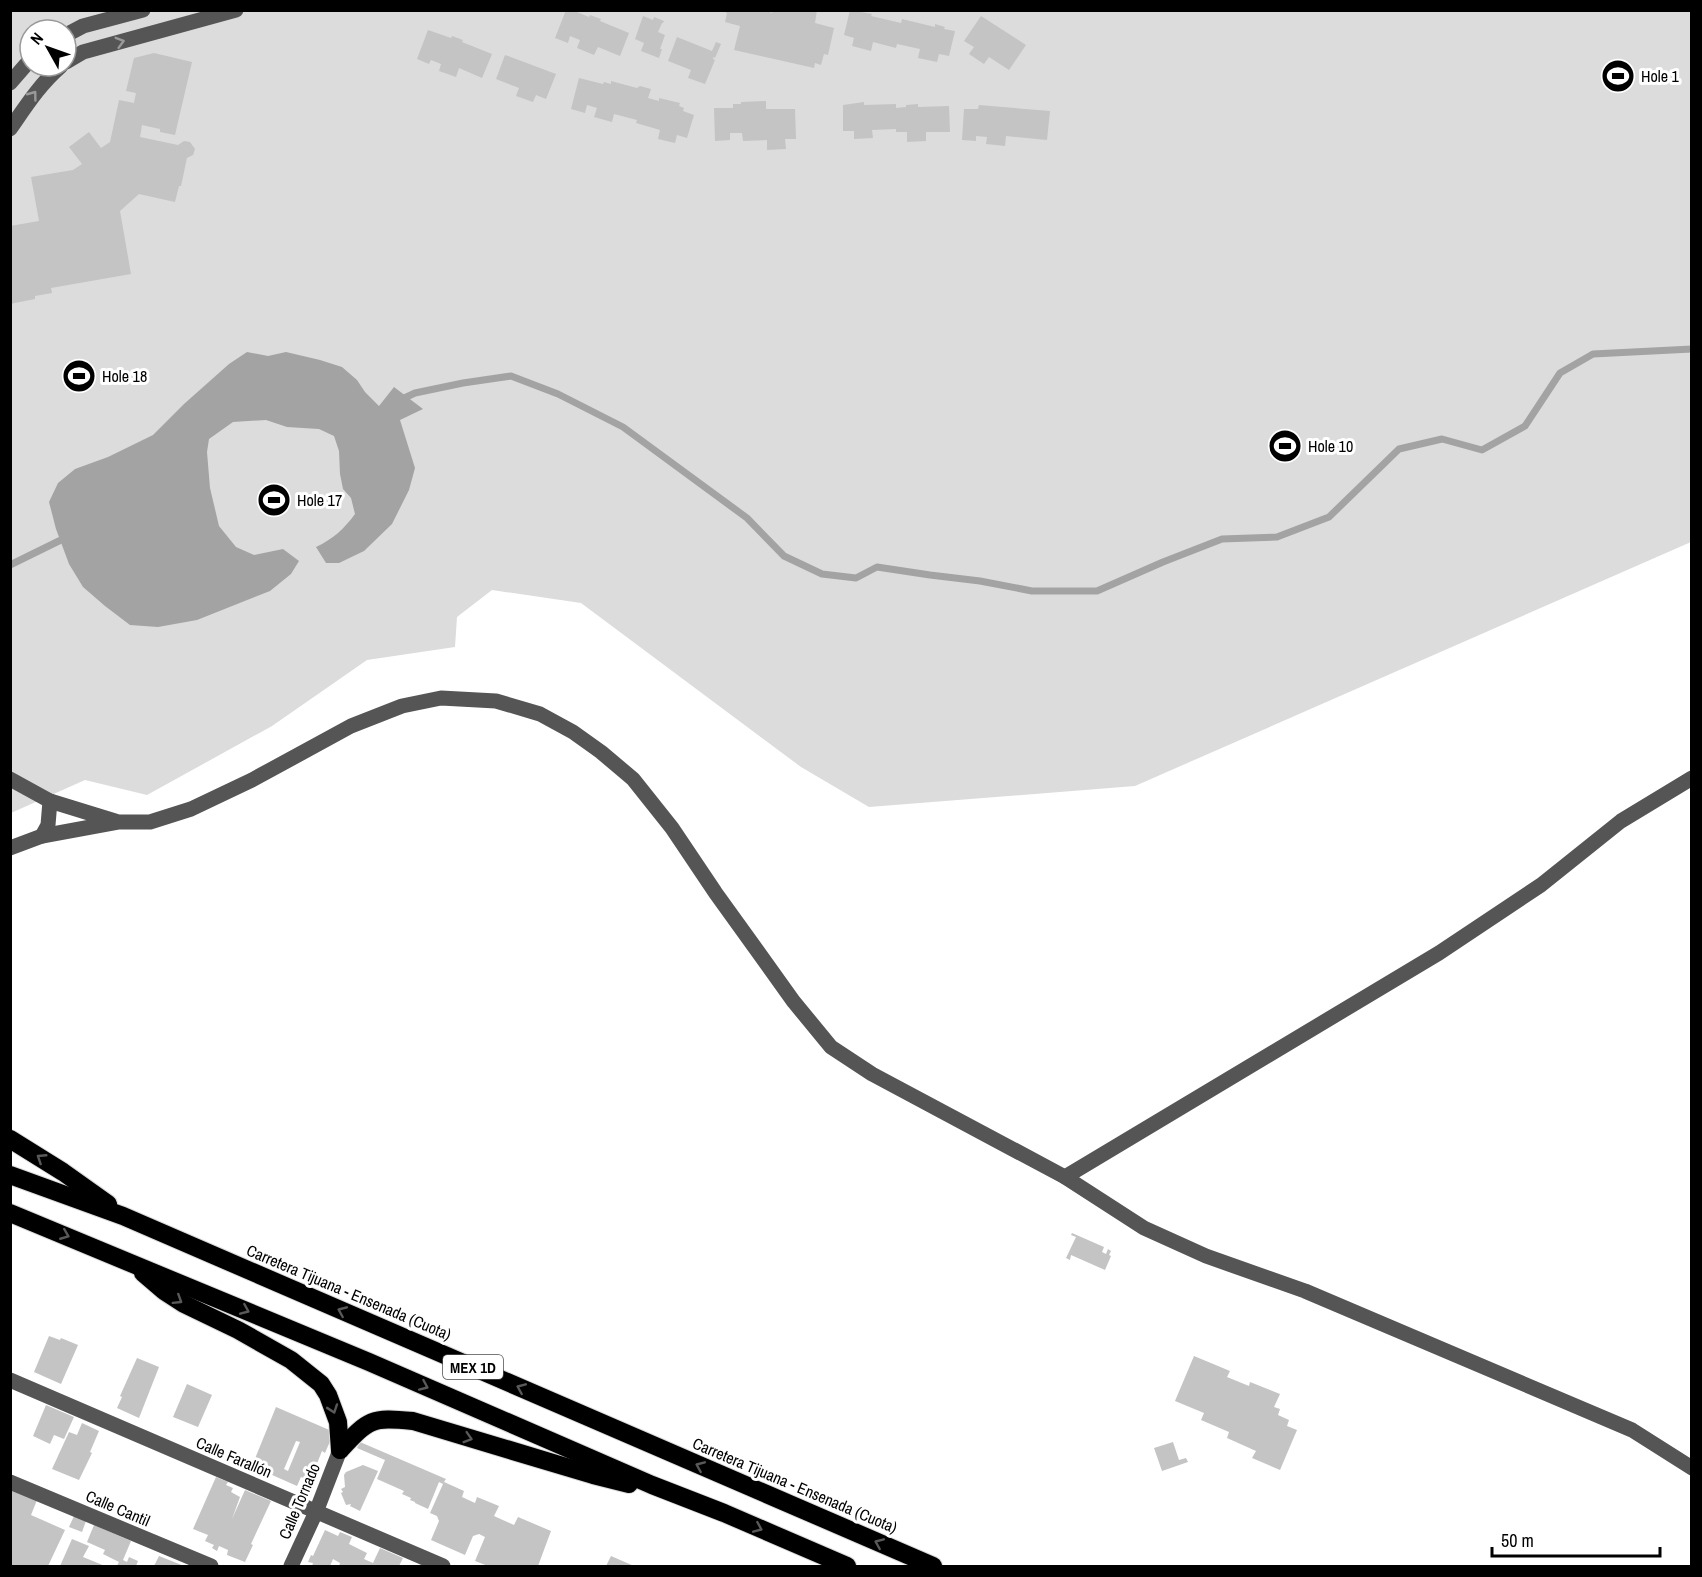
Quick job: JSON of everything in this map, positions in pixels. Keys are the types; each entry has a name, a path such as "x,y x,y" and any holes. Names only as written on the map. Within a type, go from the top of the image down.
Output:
{"highway":[{"path":"10,1138 63,1172 123,1216"},
{"name":"Carretera Tijuana - Ensenada (Cuota)","path":"10,1175 123,1216 933,1566"},
{"name":"MEX 1D","path":"10,1213 369,1362 652,1485 847,1566"},
{"path":"133,1263 171,1296 291,1360 321,1384 328,1395 338,1422 340,1450"},
{"path":"340,1450 361,1427 375,1420 413,1421 593,1475 626,1483 652,1485"}],"street":[{"path":"78,29 143,10"},
{"path":"78,55 236,10"},
{"path":"10,129 47,78"},
{"path":"10,848 42,836 118,822 150,822 191,809 252,780 351,726 402,705 441,698 496,701 540,714 573,732 633,779 672,828 794,1002 831,1047 872,1074 1065,1177 1144,1228 1206,1256 1305,1291 1632,1430 1692,1468"},
{"path":"1065,1177 1439,953 1541,885 1621,821 1692,778"},
{"path":"10,779 50,801 118,822"},
{"path":"42,836 48,825 50,801"},
{"name":"Calle Farallón","path":"10,1380 443,1566"},
{"name":"Calle Tornado","path":"291,1566 316,1512 340,1450"},
{"name":"Calle Cantil","path":"10,1482 211,1566"}],"shaded area":[{"path":"11,11 1691,11 1691,542 1135,786 869,807 801,767 581,603 492,590 457,617 455,647 367,660 272,726 147,795 85,780 11,813"},
{"path":"247,352 268,356 286,352 342,367 357,380 379,406 394,387 423,409 400,420 415,468 409,490 392,524 364,551 339,563 326,563 316,547 338,533 355,514 351,498 343,489 339,451 334,436 319,429 287,427 266,420 233,422 209,439 207,452 210,488 219,526 236,547 254,555 283,549 299,561 291,574 270,591 197,620 158,627 130,625 83,587 69,564 49,502 58,483 75,469 108,457 153,435 229,364"}],"building":[{"path":"566,10 601,19 600,21 629,33 620,56 598,47 594,55 577,48 580,40 570,36 568,43 555,38"},
{"path":"721,10 764,10 772,13 773,10 817,10 815,23 834,28 828,55 824,54 821,65 815,63 814,68 734,50 740,26 725,22 727,13"},
{"path":"850,10 901,23 902,19 935,27 935,24 955,31 949,56 939,54 937,62 918,58 920,49 897,44 896,48 873,42 871,51 852,46 854,38 844,35"},
{"path":"643,16 664,21 658,32 665,35 659,58 641,51 644,43 635,39"},
{"path":"981,16 1026,45 1009,70 989,57 984,64 969,54 974,47 964,41"},
{"path":"428,30 463,40 462,42 492,54 482,78 459,68 456,77 439,71 441,64 431,60 429,64 417,59"},
{"path":"677,37 712,51 716,42 721,44 715,58 713,57 715,60 705,84 688,78 691,70 668,61"},
{"path":"154,53 192,62 175,135 142,125 140,137 178,145 184,141 190,142 195,149 193,155 187,158 175,202 139,194 120,211 131,274 51,288 52,293 10,304 10,226 39,221 31,177 73,170 82,164 69,147 89,132 101,148 110,142 119,100 134,103 136,93 126,91 134,58"},
{"path":"505,55 556,74 546,99 536,95 533,102 516,96 519,88 496,79"},
{"path":"579,78 603,84 604,82 611,84 611,81 637,88 640,86 651,89 648,98 680,103 679,106 684,108 683,111 694,115 687,138 677,135 675,143 658,139 660,130 636,123 637,120 614,114 612,122 594,117 597,108 587,105 585,113 571,109"},
{"path":"766,101 766,109 795,109 796,139 785,139 786,149 767,150 767,140 743,141 742,133 730,133 730,140 715,141 714,108 733,108 733,104 741,104 741,102"},
{"path":"864,102 864,105 896,104 896,108 918,104 918,107 949,106 950,132 926,132 926,141 907,142 907,132 896,132 896,129 872,130 873,138 854,139 854,131 843,131 843,105"},
{"path":"979,105 1050,111 1047,140 1006,136 1005,146 986,144 987,137 976,136 976,141 962,140 964,109 978,109"},
{"path":"1072,1233 1104,1247 1102,1252 1106,1254 1108,1249 1111,1251 1105,1270 1071,1255 1070,1260 1066,1258 1076,1237 1071,1235"},
{"path":"49,1336 78,1345 61,1384 34,1372"},
{"path":"1194,1356 1230,1371 1227,1377 1249,1386 1250,1382 1280,1394 1274,1407 1280,1409 1278,1415 1289,1420 1287,1426 1297,1430 1280,1470 1252,1458 1256,1451 1227,1438 1229,1432 1201,1420 1204,1413 1175,1401"},
{"path":"137,1358 159,1367 139,1418 117,1408"},
{"path":"187,1384 212,1395 198,1427 173,1417"},
{"path":"46,1405 74,1417 64,1439 54,1435 50,1444 33,1436"},
{"path":"276,1407 334,1432 325,1453 322,1451 310,1481 301,1477 297,1486 252,1466","holes":["296,1441 300,1442 288,1471 284,1469"]},
{"path":"82,1423 99,1431 90,1452 92,1453 79,1480 52,1469 69,1432 77,1435"},
{"path":"360,1442 446,1479 444,1482 464,1491 462,1497 475,1503 477,1497 499,1506 494,1516 514,1525 518,1517 551,1531 538,1566 488,1566 475,1561 485,1537 479,1534 473,1536 465,1555 431,1540 439,1521 437,1516 430,1513 443,1484 439,1482 428,1509 415,1503 410,1500 411,1498 402,1494 404,1491 377,1479 385,1460 357,1448"},
{"path":"1173,1442 1179,1460 1186,1458 1188,1462 1162,1471 1154,1448"},
{"path":"363,1465 378,1471 360,1511 350,1506 351,1504 346,1505 341,1489 345,1487 346,1472"},
{"path":"216,1477 228,1482 226,1485 233,1488 231,1492 240,1497 232,1519 245,1490 271,1501 245,1562 227,1555 228,1550 219,1546 217,1551 212,1548 214,1545 205,1541 208,1535 193,1529"},
{"path":"10,1488 37,1500 31,1515 65,1530 48,1566 10,1566"},
{"path":"74,1516 86,1521 82,1532 69,1527"},
{"path":"94,1525 131,1541 123,1560 127,1562 129,1557 138,1561 136,1566 117,1566 119,1562 103,1554 105,1550 87,1542"},
{"path":"325,1530 338,1536 340,1532 352,1537 349,1544 367,1553 364,1559 373,1563 380,1548 403,1558 399,1566 339,1566 340,1563 333,1559 330,1566 312,1566 313,1563 308,1562"},
{"path":"72,1539 89,1546 83,1557 105,1566 60,1566"},
{"path":"159,1556 184,1566 154,1566"},
{"path":"611,1556 634,1566 606,1566"}],"waterway":[{"path":"400,400 415,393 511,376 558,394 623,427 747,518 784,556 822,574 856,578 877,567 980,581 1032,591 1097,591 1222,539 1277,537 1329,517 1399,449 1442,439 1482,450 1525,426 1560,373 1593,354 1692,349"},
{"path":"10,565 67,537"}],"place":[{"name":"Hole 1","path":"1618,76"},
{"name":"Hole 18","path":"79,376"},
{"name":"Hole 10","path":"1285,446"},
{"name":"Hole 17","path":"274,500"}]}
